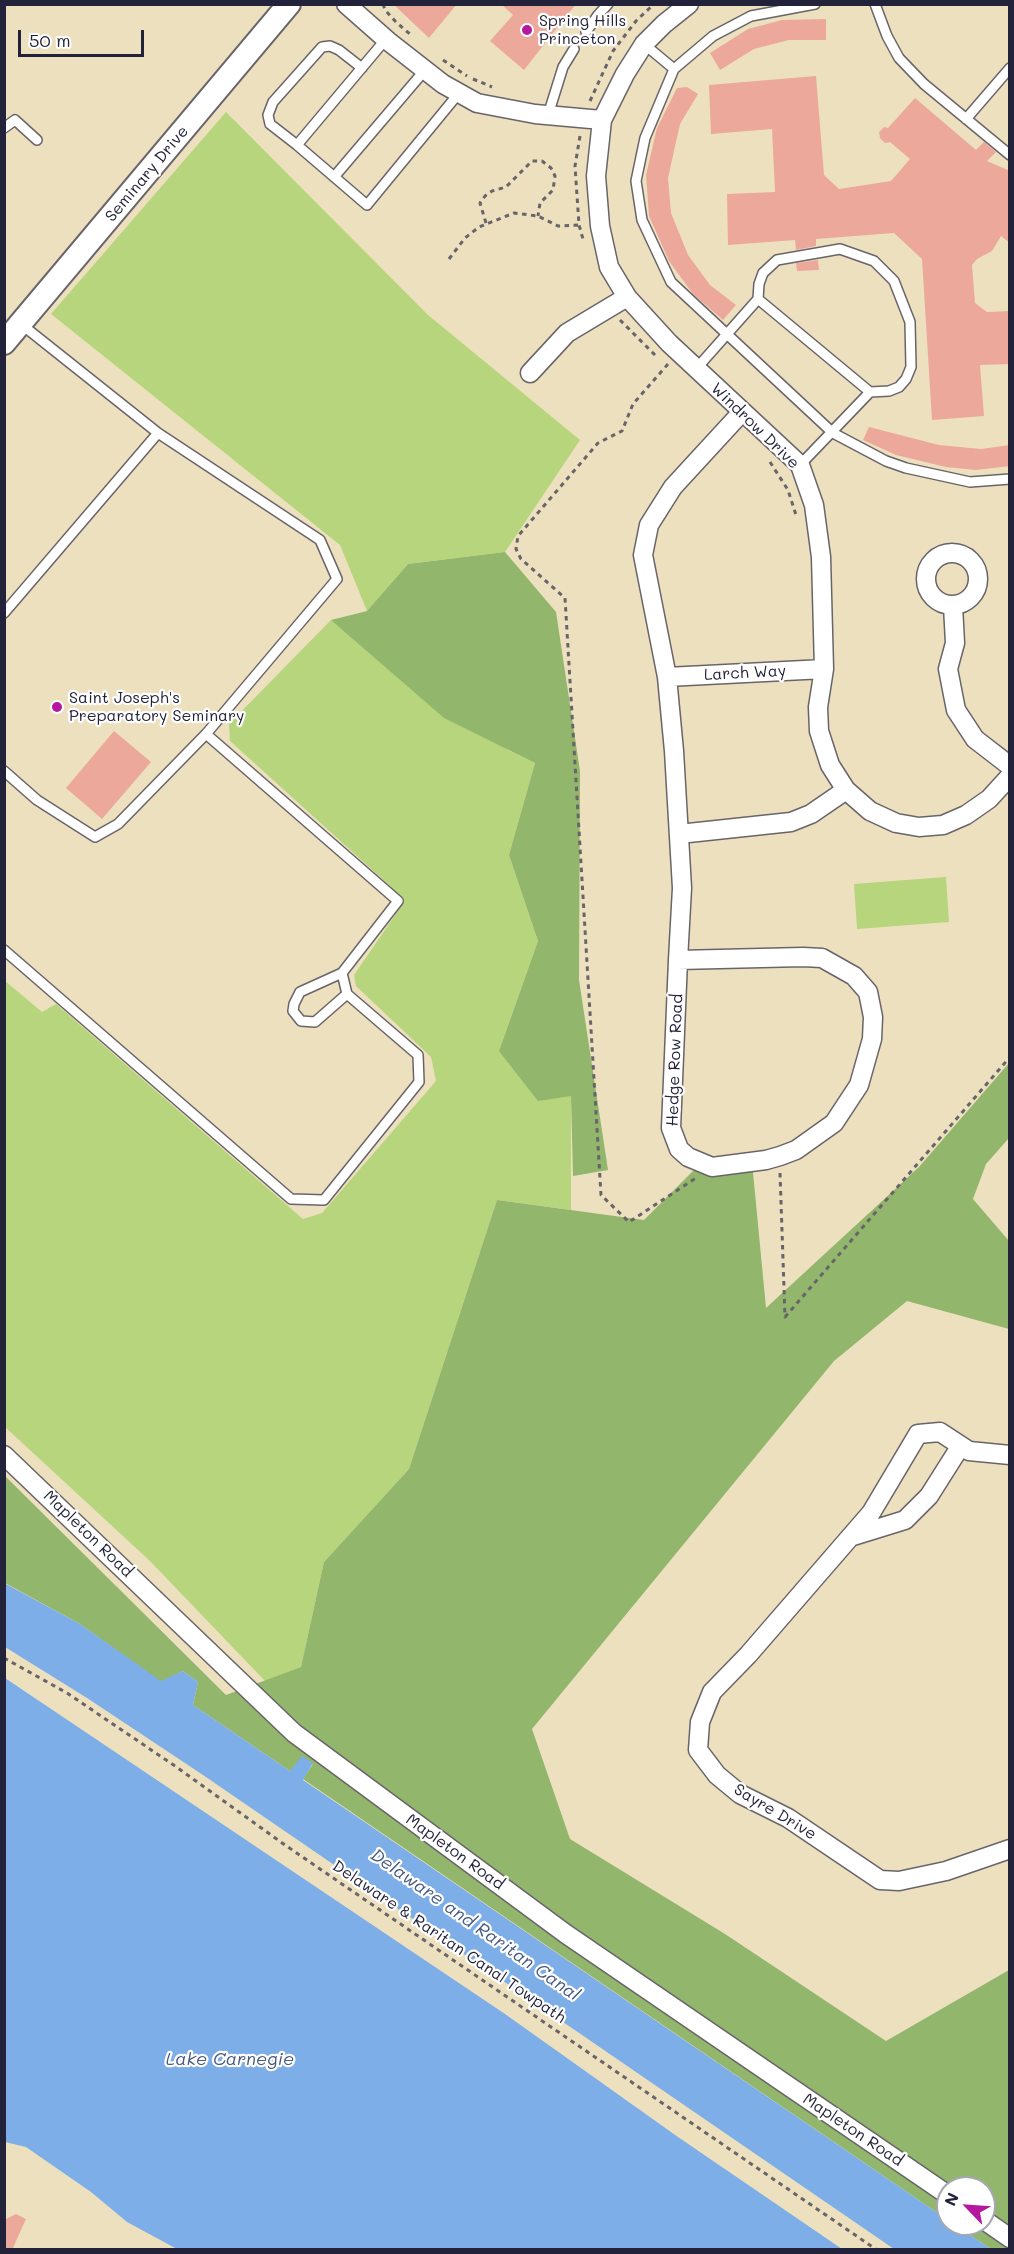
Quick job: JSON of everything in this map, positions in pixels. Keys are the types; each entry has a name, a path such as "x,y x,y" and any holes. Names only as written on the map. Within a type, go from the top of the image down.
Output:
{"street":[{"name":"Seminary Drive","path":"4,343 289,4"},
{"path":"346,4 386,39 430,62 443,84 477,103 548,116 602,120"},
{"name":"Windrow Drive","path":"689,4 644,44 625,74 602,120 596,176 600,226 619,302 678,352 800,465 814,505 821,557 824,669 818,707 819,731 830,765 846,790 870,811 896,823 920,827 943,825 966,815 989,799 1010,776"},
{"path":"530,373 567,333 619,302"},
{"name":"Hedge Row Road","path":"712,1167 688,1158 679,1149 671,1128 682,888 667,677 643,555 649,525 673,487 742,412"},
{"path":"953,606 955,643 948,669 956,710 975,739 1010,766"},
{"name":"Larch Way","path":"667,677 824,669"},
{"path":"679,834 791,822 811,814 846,790"},
{"path":"678,960 822,958 854,976 868,992 873,1017 872,1040 859,1085 834,1122 796,1150 780,1156 712,1167"},
{"name":"Sayre Drive","path":"1010,1455 969,1451 940,1432 918,1434 871,1512 748,1655 712,1692 700,1722 698,1750 717,1775 740,1794 788,1818 880,1880 899,1881 946,1871 1010,1849"},
{"path":"850,1537 905,1520 929,1497 960,1447"},
{"name":"Mapleton Road","path":"4,1455 294,1733 566,1934 936,2187"},
{"path":"996,2228 1010,2238"}],"lane":[{"path":"586,32 608,4"},
{"path":"815,4 751,16 714,36 674,69 645,138 636,181 642,220 671,282 833,433 886,461 906,468 970,482 1010,479"},
{"path":"875,4 887,36 899,58 924,84 1010,155"},
{"path":"297,145 386,39"},
{"path":"644,44 674,69"},
{"path":"362,68 339,50 330,46 322,47 273,102 268,115 270,124 367,205 459,93"},
{"path":"548,116 562,67 574,49"},
{"path":"334,177 430,62"},
{"path":"966,118 1010,68"},
{"path":"4,128 15,120 37,140"},
{"path":"696,369 758,299 759,284 763,273 777,260 840,249 874,261 894,281 910,322 910,367 906,380 899,387 889,391 870,392 758,299"},
{"path":"4,771 38,800 94,837 118,824 206,734 337,579 320,540 158,433 21,324"},
{"path":"800,465 870,392"},
{"path":"4,613 158,433"},
{"path":"206,734 398,901 342,974 300,992 293,1011 301,1021 315,1022 347,994"},
{"path":"4,950 291,1199 324,1200 419,1082 418,1055 347,994 342,974"}],"path":[{"path":"383,4 385,10 396,22 418,41"},
{"path":"430,62 499,90"},
{"path":"486,224 480,203 485,196 492,191 506,188 532,161 542,161 551,168 555,176 553,190 540,203 538,216"},
{"path":"449,259 465,238 486,224 514,213 538,216 558,226 579,225"},
{"path":"619,302 615,315 673,372"},
{"path":"678,352 633,404 622,430 598,443 518,536 516,549 521,559 565,598 601,1195 629,1222 712,1167"},
{"path":"768,460 788,490 798,522"},
{"path":"780,1156 785,1317 1010,1057"},
{"name":"Delaware & Raritan Canal Towpath","path":"4,1658 67,1693 175,1766 285,1845 878,2250"}],"green space":[{"path":"226,112 428,315 580,440 505,552 408,564 367,611 340,545 51,314"},
{"path":"505,552 556,612 580,771 579,980 608,1170 573,1176 571,1096 538,1101 499,1051 538,941 509,855 535,763 444,718 331,620 367,611 408,564"},
{"path":"331,620 508,750 535,763 509,855 538,941 499,1051 571,1096 571,1210 497,1200 409,1469 324,1562 301,1667 265,1681 150,1561 5,1427 4,980 42,1012 56,1004 303,1219 322,1213 436,1081 431,1057 356,986 354,975 402,905 389,885 230,741 229,724"},
{"path":"946,877 949,922 857,929 854,884"},
{"path":"1009,1063 1009,1138 986,1164 973,1199 1009,1241 1009,1329 907,1301 834,1361 532,1729 570,1839 725,1934 886,2041 1009,1970 1009,2249 991,2249 971,2236 996,2236 996,2176 936,2176 936,2212 303,1779 313,1764 290,1771 193,1705 198,1682 183,1671 161,1682 80,1624 5,1583 4,1475 226,1695 301,1667 324,1562 409,1469 497,1200 644,1220 702,1162 752,1162 766,1308 919,1167"}],"water":[{"name":"Delaware and Raritan Canal","path":"4,1583 80,1624 161,1681 183,1671 198,1682 193,1705 290,1771 302,1756 313,1763 303,1780 936,2212 936,2236 971,2236 991,2249 894,2249 203,1775 5,1647"},
{"name":"Lake Carnegie","path":"5,1678 505,2014 678,2137 842,2249 177,2249 127,2222 91,2192 26,2147 5,2142"}],"building":[{"path":"393,4 457,4 429,38"},
{"name":"Spring Hills Princeton","path":"501,4 576,4 524,70 490,41 513,15"},
{"path":"826,19 826,40 789,40 754,49 720,70 710,53 748,29 782,20"},
{"path":"816,76 824,175 839,189 891,181 910,159 890,142 885,143 880,138 879,132 884,127 888,128 915,98 976,150 984,142 996,152 987,161 1010,171 1010,243 1001,236 992,251 977,259 972,265 975,303 987,312 1010,311 1010,364 980,365 984,416 932,420 922,259 894,233 816,239 816,246 796,250 795,240 728,245 727,194 775,192 772,129 711,134 709,85"},
{"path":"687,87 698,94 680,124 668,178 671,213 688,255 710,285 736,305 723,320 693,294 669,261 649,216 646,175 657,128 677,88"},
{"path":"818,260 819,270 797,271 796,263"},
{"path":"869,427 939,445 981,449 1010,445 1010,466 976,470 946,467 896,455 863,440"},
{"path":"114,731 151,762 102,819 66,788"},
{"path":"16,2214 26,2219 12,2250 4,2250 4,2220"}],"place":[{"name":"Spring Hills Princeton","path":"527,30"},
{"name":"Saint Joseph's Preparatory Seminary","path":"57,707"}]}
